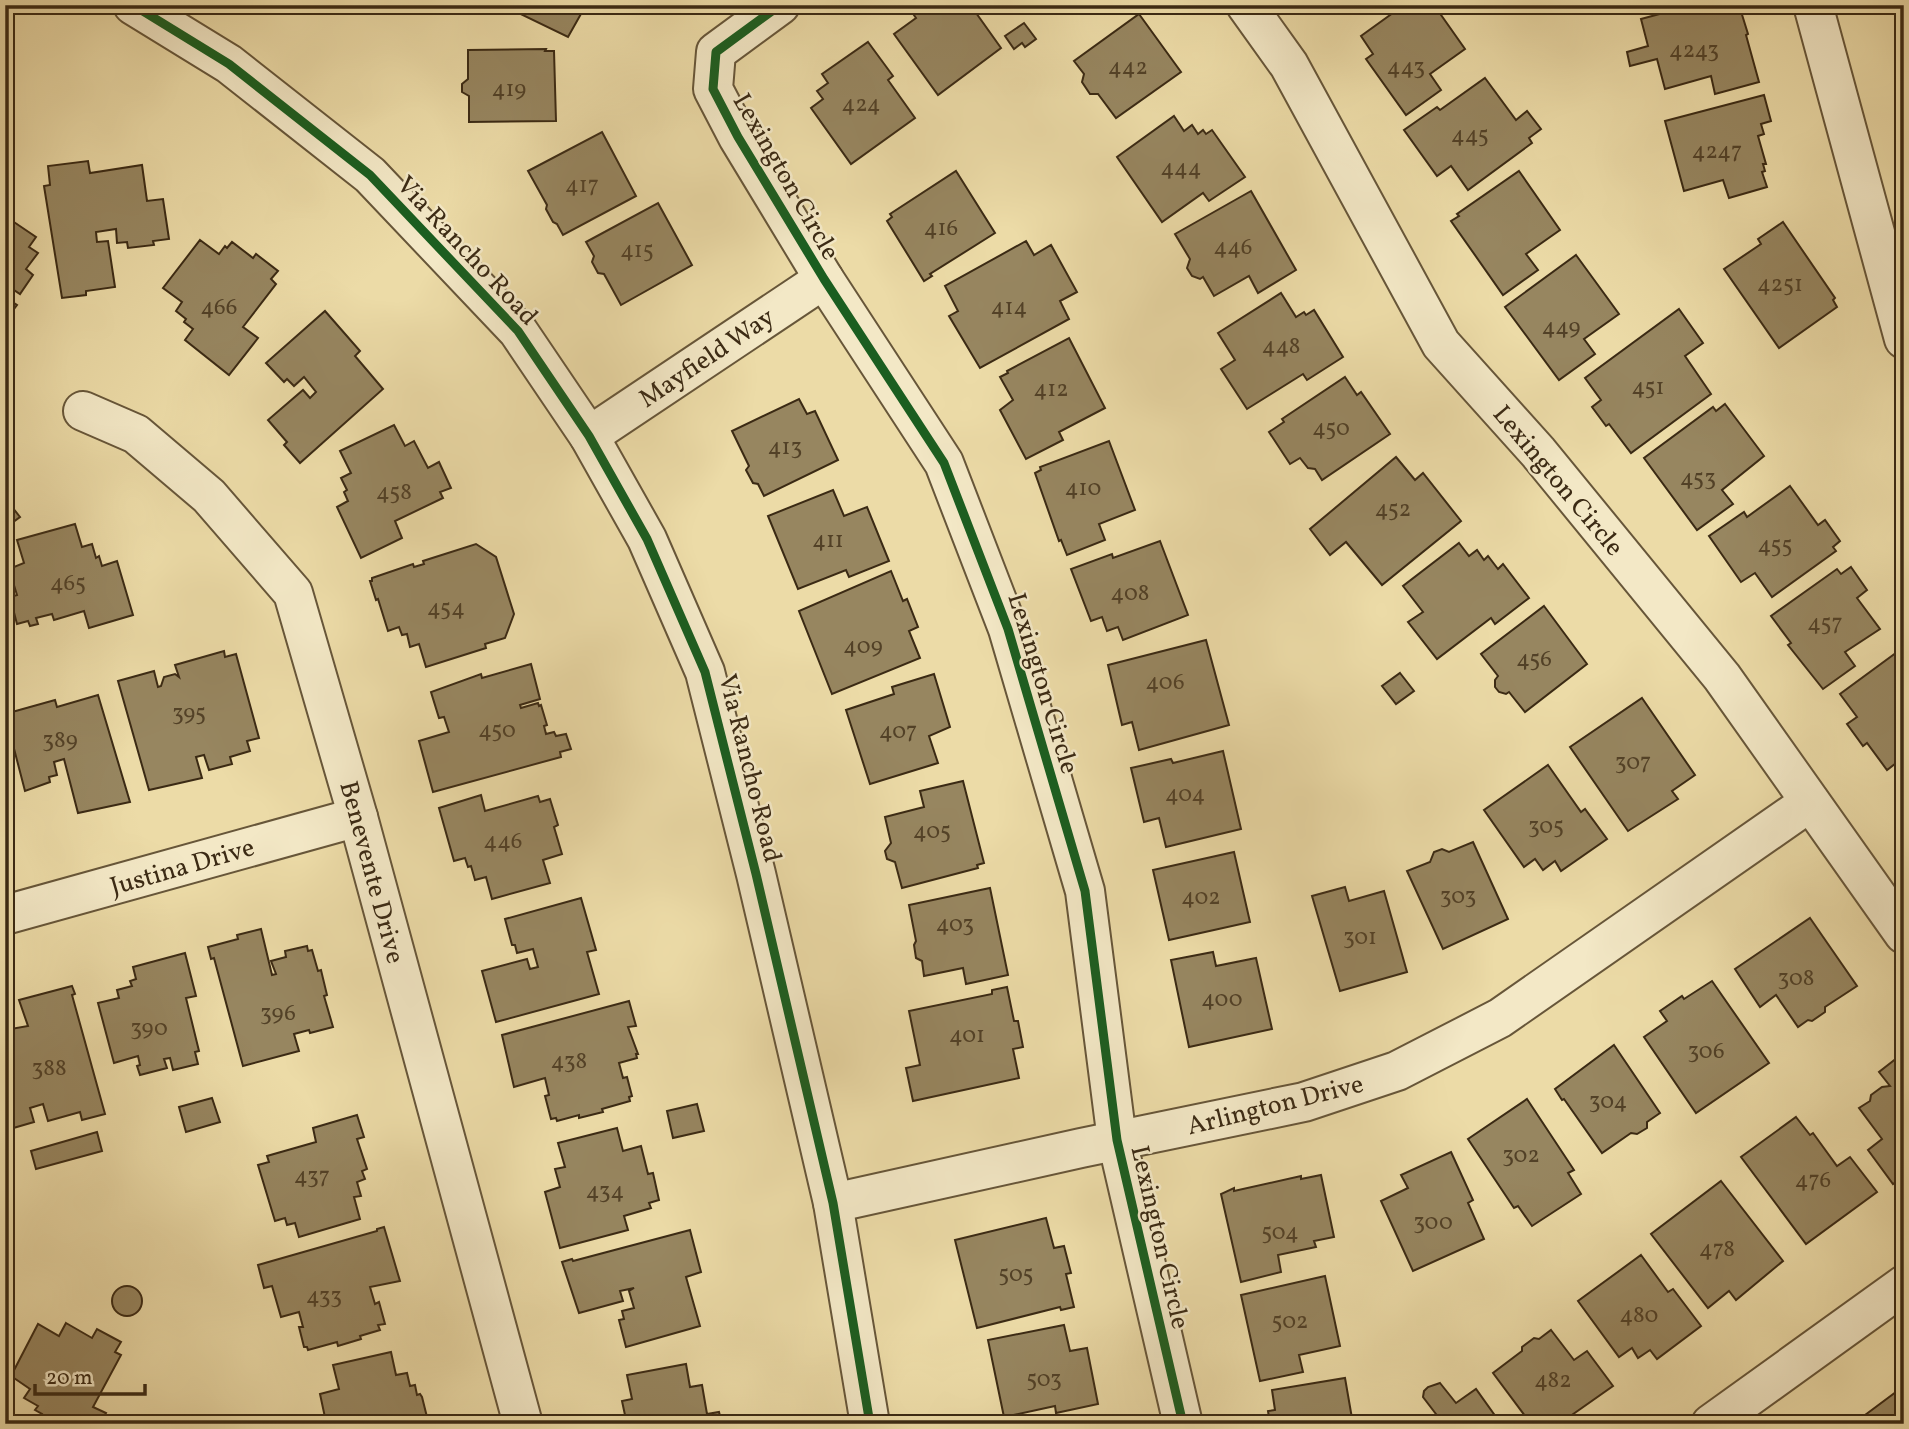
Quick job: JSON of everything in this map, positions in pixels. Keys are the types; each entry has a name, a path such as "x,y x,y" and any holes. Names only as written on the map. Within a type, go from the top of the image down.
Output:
{"street":[{"name":"Via Rancho Road","path":"133,5 229,64 370,175 518,331 589,436 647,540 705,672 756,874 834,1203 870,1424"},
{"name":"Lexington Circle","path":"780,5 716,52 713,89 737,137 824,279 944,463 1009,629 1085,891 1117,1140 1183,1424"},
{"name":"Lexington Circle","path":"1245,5 1289,65 1441,344 1538,452 1722,677 1904,934"},
{"path":"1813,5 1904,339"},
{"name":"Mayfield Way","path":"589,436 824,279"},
{"name":"Benevente Drive","path":"83,411 136,434 198,487 293,593 358,817 523,1424"},
{"name":"Arlington Drive","path":"834,1203 1117,1140 1304,1102 1396,1071 1500,1018 1810,802"},
{"name":"Justina Drive","path":"5,915 358,817"},
{"path":"1711,1424 1904,1286"}],"building":[{"path":"502,5 586,5 568,37"},
{"path":"907,5 978,5 974,10 1001,48 938,95 894,34 916,18"},
{"path":"1404,5 1434,5 1465,49 1430,74 1441,90 1406,115 1366,59 1373,54 1361,36"},
{"path":"1693,5 1739,5 1759,82 1715,94 1711,76 1665,89 1657,59 1630,66 1627,52 1648,46 1641,19"},
{"path":"1139,14 1181,72 1116,118 1098,94 1090,94 1082,82 1084,74 1074,61"},
{"path":"1024,23 1036,39 1025,47 1022,43 1014,49 1005,36"},
{"path":"868,42 893,76 888,80 915,118 851,164 811,108 823,99 817,91 828,83 822,74"},
{"path":"546,49 545,51 554,51 556,121 469,122 469,96 462,92 462,84 468,79 468,50"},
{"path":"1485,78 1516,120 1527,111 1541,129 1529,138 1532,143 1468,190 1451,166 1437,176 1404,130 1437,107 1440,110"},
{"path":"1764,95 1771,121 1761,124 1764,134 1758,136 1766,164 1763,164 1765,171 1762,172 1767,187 1729,198 1723,180 1684,191 1665,121"},
{"path":"1174,116 1184,131 1192,125 1198,134 1203,130 1206,134 1212,130 1245,177 1209,201 1203,193 1162,222 1117,157"},
{"path":"602,132 636,196 563,235 553,222 528,171"},
{"path":"88,161 90,173 142,165 147,201 163,199 169,239 153,241 154,245 128,248 127,242 117,243 116,229 96,232 97,242 108,241 115,287 62,298 44,186 50,185 48,166"},
{"path":"956,171 995,233 930,274 932,276 924,281 887,221 892,217 890,214"},
{"path":"1519,171 1560,230 1526,254 1538,270 1503,295 1451,221"},
{"path":"1251,191 1296,270 1258,293 1249,276 1214,296 1203,277 1200,279 1192,276 1187,268 1190,259 1175,234"},
{"path":"658,203 692,265 621,305 604,274 598,273 592,262 594,256 586,242"},
{"path":"5,216 36,237 29,247 38,253 26,269 33,275 20,294 5,284"},
{"path":"1783,222 1835,298 1833,300 1837,307 1779,348 1724,269 1761,244 1758,239"},
{"path":"200,240 219,254 232,242 253,258 256,254 278,271 271,279 276,284 243,327 258,338 229,375 185,340 193,329 176,311 182,302 163,288"},
{"path":"1026,241 1034,255 1051,245 1077,292 1060,301 1069,319 980,368 949,316 958,311 945,286"},
{"path":"1576,255 1619,314 1584,339 1595,354 1559,380 1505,307"},
{"path":"1281,293 1296,317 1314,310 1343,357 1307,380 1303,374 1247,409 1221,369 1235,360 1218,333"},
{"path":"5,297 17,305 5,321"},
{"path":"1679,309 1703,343 1685,356 1711,394 1631,453 1592,407 1601,400 1585,378"},
{"path":"325,311 360,351 355,356 383,389 300,463 284,445 287,442 268,420 303,390 310,398 316,392 304,377 294,386 287,379 284,382 266,363"},
{"path":"1069,338 1105,408 1059,432 1063,440 1026,459 1000,410 1013,400 1000,377"},
{"path":"1345,377 1357,395 1361,392 1390,434 1322,480 1315,469 1308,468 1300,458 1290,464 1269,432 1284,422 1282,419"},
{"path":"799,399 807,414 815,411 838,460 764,496 746,470 749,466 732,431"},
{"path":"1725,404 1764,456 1722,490 1733,504 1697,530 1644,458 1713,407 1716,411"},
{"path":"394,425 405,446 414,441 428,468 439,462 451,488 440,492 443,498 395,521 402,538 361,558 337,507 348,501 344,492 347,490 341,478 351,473 340,451"},
{"path":"1109,441 1135,510 1099,524 1105,540 1067,555 1061,540 1059,541 1035,473 1041,470 1040,467"},
{"path":"1396,457 1415,480 1423,473 1461,521 1382,585 1346,542 1330,555 1310,529"},
{"path":"1790,486 1818,525 1825,520 1840,541 1833,547 1836,551 1772,597 1755,573 1741,582 1709,536 1744,512 1747,517"},
{"path":"833,490 844,516 867,507 889,561 849,577 846,570 798,589 768,516"},
{"path":"5,498 20,517 5,528"},
{"path":"75,524 82,547 92,544 96,558 99,556 102,566 117,561 133,615 89,628 84,611 54,620 52,614 36,618 38,624 30,626 28,621 17,624 10,597 17,595 9,569 24,563 17,540"},
{"path":"1160,541 1188,615 1123,640 1118,627 1107,631 1102,617 1091,621 1071,569 1112,554 1113,558"},
{"path":"1459,543 1469,556 1477,550 1484,560 1488,556 1498,569 1503,564 1529,598 1495,624 1491,618 1437,659 1408,622 1423,612 1403,586"},
{"path":"476,544 496,557 514,614 505,638 485,644 486,648 426,667 419,644 410,647 407,634 402,635 399,627 388,631 370,581 372,578 413,564 414,567 424,564 423,561"},
{"path":"1851,567 1867,590 1857,598 1880,629 1845,652 1855,666 1823,689 1788,645 1791,643 1771,616 1837,569 1841,574"},
{"path":"891,571 903,601 907,599 918,627 909,631 920,658 832,694 799,611"},
{"path":"1544,606 1587,664 1525,712 1509,692 1499,692 1495,687 1498,676 1481,654"},
{"path":"1206,640 1229,725 1139,750 1132,722 1122,725 1108,665"},
{"path":"1904,647 1904,757 1887,770 1867,743 1863,746 1847,724 1857,717 1840,694"},
{"path":"224,651 225,657 236,654 259,738 247,741 250,751 230,757 232,764 209,770 204,755 196,757 202,778 149,790 118,681 154,671 158,687 164,677 175,674 179,677 175,665"},
{"path":"531,664 540,699 520,705 521,708 538,703 541,705 547,725 544,726 546,734 566,734 571,749 560,752 561,757 433,792 419,741 449,732 444,717 439,718 431,692 481,674 482,678"},
{"path":"1400,673 1414,691 1396,704 1382,686"},
{"path":"934,674 950,727 929,736 938,763 870,784 846,710 894,694 892,687"},
{"path":"98,695 130,802 78,813 64,759 54,762 57,775 49,777 50,782 25,791 5,714 55,700 57,707"},
{"path":"1642,698 1695,775 1672,791 1678,799 1628,831 1570,747"},
{"path":"1223,751 1241,829 1166,847 1159,818 1144,822 1131,768 1171,759 1173,763"},
{"path":"1548,765 1581,812 1585,809 1607,839 1561,871 1555,861 1543,870 1535,859 1524,867 1484,810"},
{"path":"963,781 984,863 977,865 978,868 902,888 895,862 887,859 885,851 891,843 885,817 924,807 920,791"},
{"path":"481,795 485,811 538,796 540,802 550,799 558,825 554,827 562,854 543,860 550,883 492,899 486,877 475,880 471,866 468,867 465,858 454,861 439,808"},
{"path":"1473,842 1508,919 1443,949 1407,871 1430,862 1434,852 1442,849 1449,852"},
{"path":"1234,852 1250,922 1169,940 1153,870"},
{"path":"1345,887 1349,901 1384,891 1407,972 1340,991 1312,896"},
{"path":"990,888 1008,975 966,984 963,968 924,976 922,961 916,958 916,941 909,905"},
{"path":"581,898 596,950 587,952 599,994 496,1022 482,971 527,959 530,969 538,967 533,949 517,953 505,919"},
{"path":"1810,918 1857,986 1825,1007 1825,1012 1798,1027 1776,995 1760,1007 1735,969"},
{"path":"261,929 272,975 276,974 271,961 286,957 285,951 307,946 308,951 312,950 318,971 321,970 327,995 324,996 333,1027 294,1034 299,1051 243,1066 214,958 211,959 208,947"},
{"path":"1213,952 1216,966 1256,958 1272,1029 1189,1047 1171,960"},
{"path":"185,953 196,996 186,998 199,1051 195,1052 198,1064 173,1070 170,1058 164,1059 167,1068 140,1075 138,1056 114,1063 98,1003 119,998 117,990 132,986 130,981 136,979 133,967"},
{"path":"1712,981 1769,1063 1696,1113 1644,1037 1667,1021 1660,1011"},
{"path":"72,986 75,994 72,995 105,1114 82,1120 80,1112 48,1121 43,1104 30,1108 34,1122 10,1129 5,1113 5,1030 28,1026 19,1000"},
{"path":"1007,987 1023,1047 1013,1049 1019,1078 913,1101 906,1068 920,1065 909,1011 992,994 992,990"},
{"path":"629,1001 636,1026 628,1027 638,1054 637,1058 619,1063 623,1078 627,1077 632,1096 629,1097 630,1101 602,1109 603,1112 557,1121 556,1118 551,1119 545,1096 549,1095 545,1078 514,1087 502,1035"},
{"path":"1614,1045 1660,1113 1647,1122 1647,1128 1637,1134 1631,1133 1602,1153 1555,1089"},
{"path":"1902,1054 1904,1176 1893,1184 1868,1150 1882,1139 1859,1108 1870,1101 1871,1095 1882,1087 1890,1086 1879,1072"},
{"path":"212,1098 220,1122 186,1132 179,1107"},
{"path":"1527,1099 1574,1170 1568,1173 1581,1194 1532,1226 1518,1206 1514,1208 1468,1139"},
{"path":"697,1104 704,1131 673,1138 667,1111"},
{"path":"357,1115 364,1137 357,1139 367,1169 362,1171 365,1179 357,1182 361,1196 354,1197 360,1219 299,1237 295,1223 287,1225 285,1218 275,1221 258,1165 269,1162 267,1156 316,1142 313,1128"},
{"path":"1796,1117 1810,1135 1813,1133 1837,1166 1850,1157 1877,1192 1806,1244 1741,1157"},
{"path":"617,1128 623,1151 641,1146 648,1174 653,1173 659,1200 649,1203 651,1208 624,1216 628,1230 560,1248 545,1192 560,1187 555,1169 565,1167 558,1143"},
{"path":"97,1132 102,1151 36,1169 31,1151"},
{"path":"1451,1152 1473,1200 1468,1203 1484,1239 1413,1271 1381,1201 1408,1188 1401,1175"},
{"path":"1321,1175 1334,1237 1314,1241 1316,1247 1278,1255 1281,1272 1241,1282 1221,1194 1234,1188 1234,1191 1301,1176 1301,1179"},
{"path":"1721,1181 1783,1261 1736,1300 1729,1291 1708,1308 1651,1234"},
{"path":"1046,1218 1054,1248 1064,1246 1071,1273 1066,1274 1074,1307 1061,1310 1060,1307 977,1328 955,1240"},
{"path":"384,1227 400,1281 370,1287 375,1304 379,1302 385,1324 378,1325 380,1330 360,1336 361,1339 338,1346 337,1342 308,1350 304,1347 299,1327 303,1327 299,1312 281,1317 272,1286 264,1288 258,1265"},
{"path":"690,1230 701,1272 686,1277 700,1326 626,1347 619,1320 624,1319 622,1311 634,1308 629,1291 634,1288 620,1291 623,1301 579,1313 562,1262"},
{"path":"1641,1255 1668,1292 1673,1289 1701,1326 1657,1359 1650,1350 1638,1358 1632,1348 1619,1357 1578,1301"},
{"path":"1325,1276 1340,1346 1299,1355 1303,1372 1260,1381 1241,1295"},
{"path":"127,1286 138,1290 142,1301 138,1312 127,1316 116,1312 112,1301 116,1290"},
{"path":"66,1323 92,1338 97,1329 121,1342 115,1352 121,1355 93,1407 106,1413 100,1424 37,1424 42,1414 35,1410 38,1406 24,1398 30,1389 11,1376 38,1324 59,1336"},
{"path":"1064,1325 1070,1351 1087,1348 1098,1404 1056,1413 1055,1406 1004,1417 988,1340"},
{"path":"1551,1330 1574,1360 1587,1351 1613,1386 1559,1424 1531,1424 1493,1373 1534,1338 1539,1339"},
{"path":"391,1352 396,1375 407,1373 410,1386 415,1385 417,1395 422,1397 428,1421 432,1420 433,1424 325,1424 320,1394 339,1389 333,1365"},
{"path":"686,1364 690,1387 702,1385 707,1414 719,1412 722,1424 622,1424 620,1416 625,1415 622,1401 632,1399 627,1375"},
{"path":"1345,1378 1353,1424 1270,1424 1268,1411 1275,1410 1272,1390"},
{"path":"1440,1383 1456,1403 1476,1389 1501,1424 1431,1424 1439,1418 1423,1397 1424,1391"},
{"path":"1904,1386 1904,1424 1853,1424"}],"cycle path":[{"path":"133,5 229,64 370,175 518,331 589,436 647,539 705,672 756,874 833,1203 870,1424"},
{"path":"780,5 716,52 713,89 738,137 824,279 944,463 1008,629 1085,891 1117,1140 1183,1424"}]}
